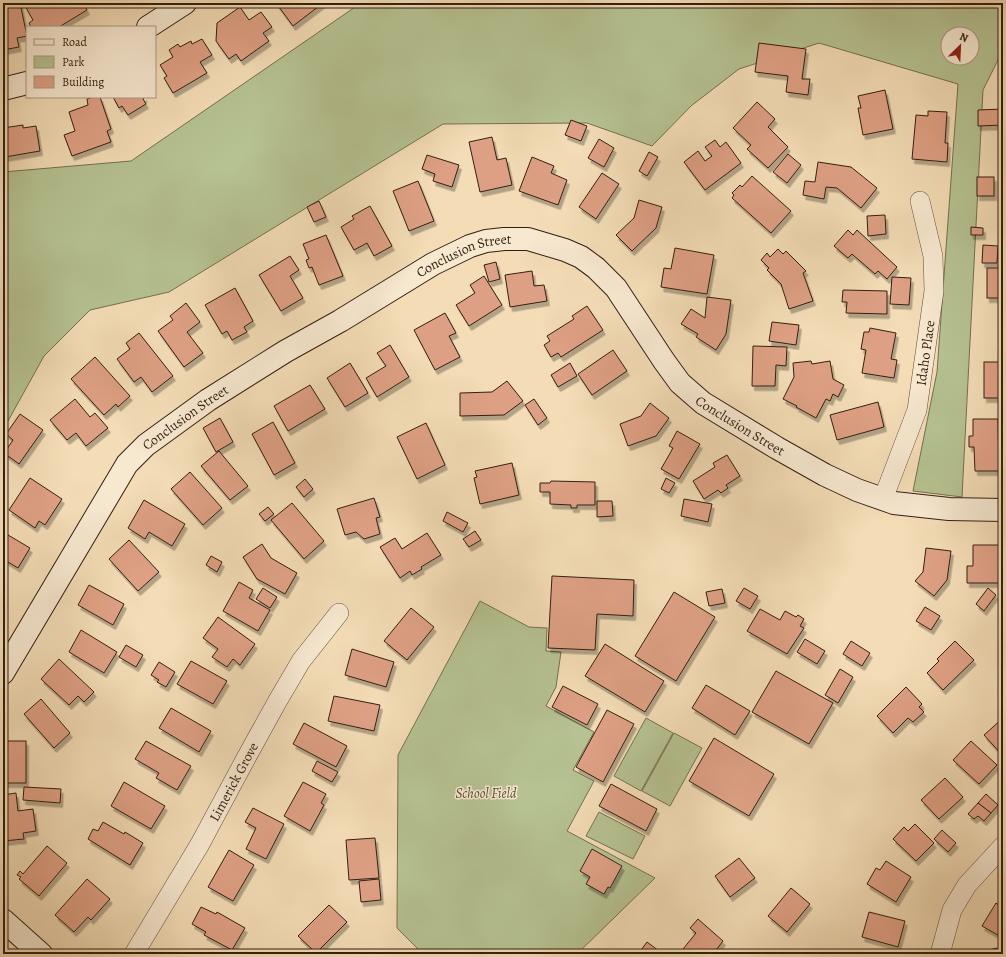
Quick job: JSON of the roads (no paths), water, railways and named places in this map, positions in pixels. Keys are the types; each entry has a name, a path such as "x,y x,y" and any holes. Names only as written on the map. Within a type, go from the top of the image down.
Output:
{"street":[{"path":"150,26 185,3"},
{"path":"3,89 26,83"},
{"name":"Idaho Place","path":"883,499 917,410 934,291 933,256 920,201"},
{"name":"Conclusion Street","path":"3,673 127,464 146,445 208,400 286,351 433,264 470,246 486,241 528,239 565,250 581,257 596,268 616,288 680,383 703,403 825,475 856,490 894,503 949,509 1003,510"},
{"name":"Limerick Grove","path":"134,954 200,844 259,734 301,661 339,613"},
{"path":"940,954 952,910 967,885 1003,846"},
{"path":"3,920 41,954"}],"park label":[{"name":"School Field","path":"486,793"}]}
